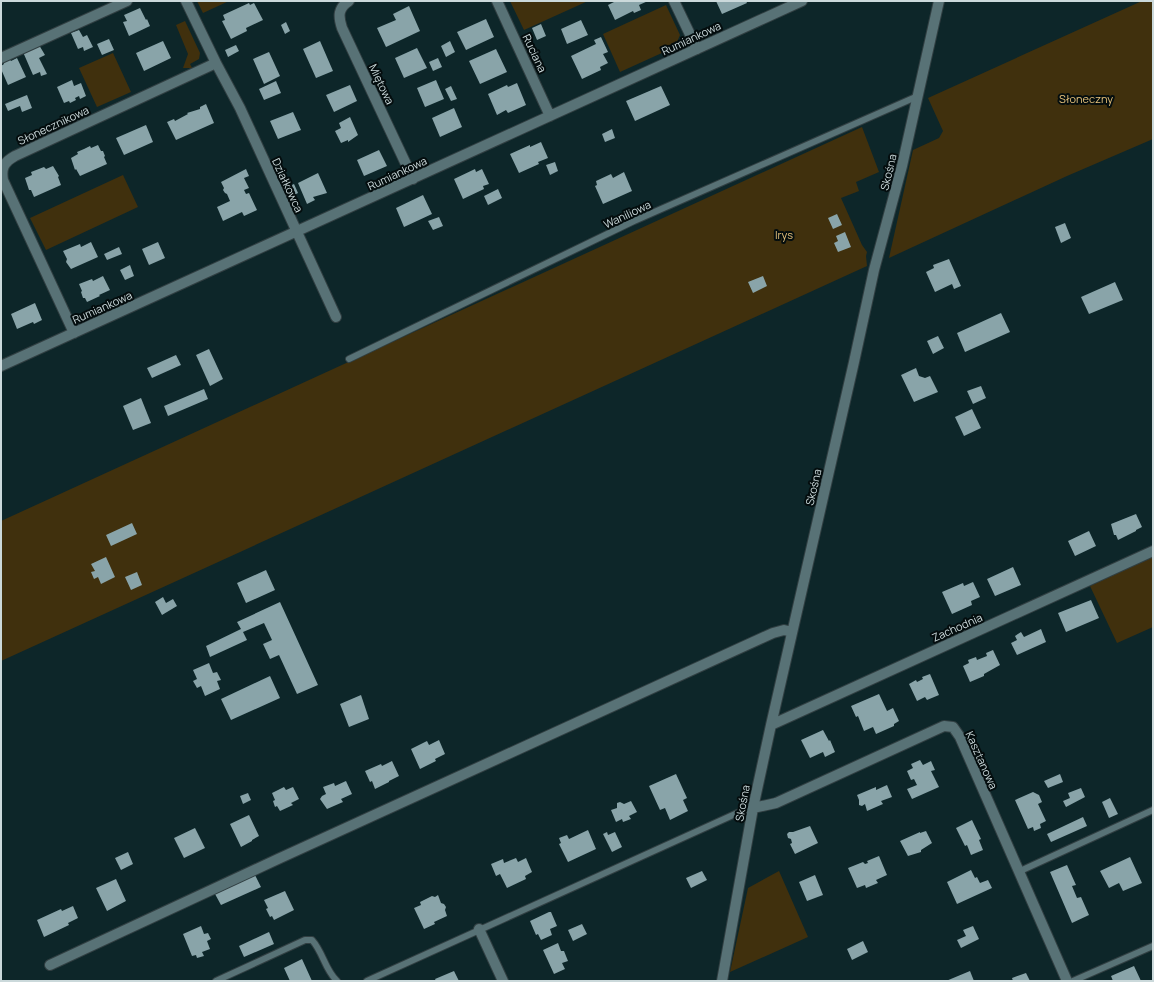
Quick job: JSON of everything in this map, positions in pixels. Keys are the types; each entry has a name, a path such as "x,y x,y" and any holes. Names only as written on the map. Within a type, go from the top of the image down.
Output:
{"street":[{"path":"1,58 127,1"},
{"name":"Działkowca","path":"186,1 240,108 336,318"},
{"name":"Miętowa","path":"349,1 342,6 339,12 342,28 413,179"},
{"name":"Ruciana","path":"497,1 550,116"},
{"path":"674,1 697,49"},
{"name":"Rumiankowa","path":"1,366 802,1"},
{"name":"Skośna","path":"722,981 752,808 874,270 902,166 938,1"},
{"name":"Słonecznikowa","path":"74,333 3,180 2,168 15,156 216,63"},
{"name":"Zachodnia","path":"771,725 1153,551"},
{"path":"50,965 271,862 773,633 784,630 792,632"},
{"name":"Kasztanowa","path":"752,808 776,803 944,726 953,727 960,737 1067,981"},
{"path":"479,929 503,981"}],"lane":[{"name":"Waniliowa","path":"349,359 634,221 918,96"},
{"path":"367,981 479,929 744,810 752,808"},
{"path":"1018,872 1153,810"},
{"path":"216,981 305,940 312,940 317,946 330,972 337,981"},
{"path":"1073,981 1153,946"}],"green space":[{"path":"197,1 229,1 203,13"},
{"path":"510,1 588,1 524,30"},
{"name":"Słoneczny","path":"1142,1 1153,1 1153,139 1067,176 889,258 913,150 939,138 943,131 928,98"},
{"path":"666,5 680,35 675,47 620,72 603,34"},
{"path":"185,21 200,53 199,59 190,64 192,68 183,68 188,54 176,25"},
{"path":"113,53 131,92 97,107 79,68"},
{"name":"Irys","path":"862,127 879,172 856,182 859,191 841,198 862,245 867,252 867,266 1,661 1,521"},
{"path":"123,175 138,207 46,250 30,218"},
{"path":"1153,556 1153,627 1117,643 1090,586"},
{"path":"779,871 808,937 730,972 748,888"}],"building":[{"path":"616,1 648,1 639,5 641,10 634,13 633,11 615,20 608,5"},
{"path":"716,1 746,1 747,3 722,14"},
{"path":"249,3 250,5 254,3 263,20 246,28 247,31 231,39 222,21 225,20 223,15"},
{"path":"409,6 420,31 386,47 377,28 396,20 393,14"},
{"path":"140,8 150,26 129,36 123,22 127,21 124,15"},
{"path":"486,19 494,37 466,50 457,32"},
{"path":"581,20 588,35 567,44 561,29"},
{"path":"286,22 290,31 285,34 281,25"},
{"path":"541,24 546,36 537,40 532,28"},
{"path":"79,30 83,37 87,35 93,47 84,51 83,47 78,49 71,33"},
{"path":"601,37 608,52 603,54 608,63 600,67 601,70 582,79 571,56 596,44 594,40"},
{"path":"109,39 114,50 102,55 97,44"},
{"path":"163,41 171,58 144,71 136,53"},
{"path":"320,41 333,71 316,78 303,49"},
{"path":"450,41 455,52 446,57 441,46"},
{"path":"39,45 45,55 39,58 47,74 41,76 40,72 33,75 23,52"},
{"path":"236,45 239,51 228,57 225,50"},
{"path":"417,48 427,68 404,78 395,58"},
{"path":"496,49 507,72 480,84 469,61"},
{"path":"269,52 280,76 264,84 253,59"},
{"path":"9,58 11,61 17,58 26,77 8,85 1,66 4,64 3,61"},
{"path":"438,58 442,67 433,71 429,62"},
{"path":"72,80 74,86 81,83 86,96 80,99 79,96 75,98 76,100 70,103 69,101 64,103 57,87"},
{"path":"436,80 444,99 425,107 417,88"},
{"path":"276,81 281,93 264,100 259,89"},
{"path":"517,83 526,105 508,113 506,110 497,115 488,94 507,85 508,87"},
{"path":"350,85 357,101 334,112 326,95"},
{"path":"451,86 457,99 451,101 445,89"},
{"path":"661,86 670,105 635,121 626,101"},
{"path":"27,95 32,108 22,112 20,106 8,111 5,104"},
{"path":"206,104 214,123 176,140 167,122 174,119 175,121 188,114 187,113 200,109 200,107"},
{"path":"454,108 462,127 440,137 432,118"},
{"path":"293,112 301,130 278,139 270,121"},
{"path":"350,117 358,135 348,142 348,140 341,143 335,131 341,128 339,123"},
{"path":"146,125 153,142 124,155 116,138"},
{"path":"612,129 615,138 605,142 602,134"},
{"path":"541,142 548,158 519,173 510,154"},
{"path":"98,145 101,151 103,151 107,164 80,176 76,169 75,170 71,158 78,154 77,152 90,146 91,148"},
{"path":"379,150 387,166 364,176 357,160"},
{"path":"555,162 558,171 550,175 546,165"},
{"path":"53,166 59,176 61,185 34,197 31,190 29,190 25,178 32,175 31,172 44,167 46,169"},
{"path":"246,169 249,176 244,178 249,188 244,190 246,194 249,193 257,210 244,216 242,212 223,221 217,207 230,201 227,194 223,190 224,188 221,182"},
{"path":"475,169 476,172 482,169 489,184 483,186 484,189 463,199 454,179"},
{"path":"624,172 632,191 603,204 595,186 597,185 596,181 611,174 613,178"},
{"path":"318,173 327,193 313,197 315,200 307,204 298,183"},
{"path":"294,184 298,193 294,195 290,186"},
{"path":"498,189 502,198 488,205 484,196"},
{"path":"423,195 432,214 404,227 396,208"},
{"path":"837,214 842,225 833,229 828,218"},
{"path":"439,217 443,226 433,230 428,221"},
{"path":"1065,223 1071,238 1061,243 1055,227"},
{"path":"845,232 851,247 838,252 834,243 838,241 836,236"},
{"path":"91,242 98,257 71,269 66,262 67,259 63,251 80,244 81,247"},
{"path":"158,242 165,258 149,265 142,249"},
{"path":"119,247 122,254 107,260 104,254"},
{"path":"949,259 961,286 954,289 952,284 935,292 926,272 934,268 933,265"},
{"path":"130,265 134,276 125,280 120,270"},
{"path":"103,276 110,290 87,302 85,298 83,298 79,284 92,279 93,281"},
{"path":"763,276 767,286 753,293 748,282"},
{"path":"1115,282 1123,300 1089,314 1081,297"},
{"path":"35,303 42,320 17,329 11,314"},
{"path":"1001,313 1010,332 965,352 957,333"},
{"path":"938,336 944,348 933,354 927,341"},
{"path":"209,349 223,379 210,386 196,355"},
{"path":"176,355 181,365 152,378 147,368"},
{"path":"916,368 919,376 925,378 930,376 938,392 914,402 901,375"},
{"path":"981,386 986,398 973,404 967,391"},
{"path":"204,389 208,399 168,416 164,406"},
{"path":"141,398 151,423 133,430 123,406"},
{"path":"972,409 981,428 964,436 955,417"},
{"path":"1136,514 1142,527 1118,540 1116,535 1114,535 1111,524"},
{"path":"132,523 137,534 111,546 106,535"},
{"path":"1089,531 1096,546 1075,556 1068,541"},
{"path":"106,557 115,577 101,584 98,577 94,579 91,572 95,571 91,564"},
{"path":"1013,567 1021,585 995,596 987,579"},
{"path":"266,570 275,590 246,603 237,583"},
{"path":"137,572 142,585 131,590 125,577"},
{"path":"973,582 980,597 971,601 972,605 952,614 942,592 963,583 964,586"},
{"path":"163,597 166,603 173,599 177,606 162,615 155,602"},
{"path":"1091,600 1099,618 1066,632 1058,613"},
{"path":"280,602 318,685 297,694 279,655 270,659 263,644 272,640 264,623 243,632 247,640 210,657 206,646 241,629 237,622"},
{"path":"1041,629 1046,642 1017,655 1011,643 1017,640 1015,636 1021,632 1024,637"},
{"path":"993,650 1000,665 984,674 984,676 970,682 963,666 969,663 968,660 976,657 977,660 987,656 986,653"},
{"path":"209,663 213,673 217,672 221,680 217,681 220,689 205,696 201,686 197,688 193,681 197,679 193,670"},
{"path":"930,674 939,695 927,700 925,697 917,701 909,684 916,680 917,682 923,679 922,677"},
{"path":"270,676 280,698 231,720 221,699"},
{"path":"879,694 887,711 893,708 899,721 894,724 894,726 876,734 873,727 864,731 858,716 856,717 851,706"},
{"path":"361,695 369,719 349,727 340,704"},
{"path":"823,730 829,741 830,740 835,752 825,757 823,752 810,758 801,740"},
{"path":"439,740 445,754 435,759 436,761 420,769 411,749 427,741 429,745"},
{"path":"920,760 923,765 931,761 935,770 931,771 939,787 912,799 907,789 917,785 914,779 911,780 907,771 913,768 911,764"},
{"path":"392,761 399,776 375,789 372,781 370,782 365,771 381,764 382,766"},
{"path":"676,774 687,798 683,800 688,811 670,820 665,808 660,810 649,786"},
{"path":"1060,774 1063,782 1048,788 1044,781"},
{"path":"346,781 352,794 341,799 343,802 327,809 320,799 326,794 323,787 334,783 335,786"},
{"path":"887,785 892,797 881,801 883,804 867,811 865,804 862,806 859,805 857,795 876,787 876,790"},
{"path":"284,787 286,790 293,787 299,799 291,803 293,805 280,811 277,806 275,807 273,801 275,800 272,793"},
{"path":"1081,788 1085,797 1066,807 1063,801 1070,798 1068,793"},
{"path":"1033,792 1039,795 1042,802 1038,804 1046,821 1040,824 1041,828 1034,831 1033,827 1028,829 1015,800"},
{"path":"248,793 251,800 243,804 240,796"},
{"path":"1110,798 1118,814 1109,818 1102,802"},
{"path":"631,801 637,812 629,816 631,819 623,822 622,819 616,822 611,810 617,808 617,803 620,802 624,804"},
{"path":"249,815 259,836 241,847 230,824"},
{"path":"1083,817 1087,826 1051,842 1047,834"},
{"path":"972,820 981,839 979,840 983,850 971,855 967,845 965,846 956,828"},
{"path":"810,826 818,843 795,854 790,844 792,843 791,839 788,838 787,834 789,832"},
{"path":"195,828 205,848 184,858 174,838"},
{"path":"588,830 596,849 568,862 559,844 561,843 559,838 567,835 569,839"},
{"path":"926,831 932,843 921,850 921,852 908,856 900,841 920,832"},
{"path":"607,832 608,835 615,832 622,847 612,852 603,834"},
{"path":"128,852 133,864 121,870 115,858"},
{"path":"879,856 887,875 876,880 878,883 866,888 865,885 857,888 848,868 863,862 865,864 868,863 867,861"},
{"path":"1130,857 1142,883 1123,891 1119,883 1109,888 1100,871"},
{"path":"516,858 518,862 526,858 532,872 525,876 526,879 507,888 500,874 496,876 491,864 503,859 504,863"},
{"path":"1067,865 1076,885 1072,886 1077,898 1081,897 1089,915 1072,923 1050,872"},
{"path":"971,870 975,878 977,877 980,883 988,880 992,888 957,904 947,882"},
{"path":"702,871 707,880 691,888 686,878"},
{"path":"255,875 261,887 221,905 215,894"},
{"path":"815,875 823,895 807,901 799,882"},
{"path":"116,879 126,901 107,911 96,888"},
{"path":"285,891 294,910 274,920 272,916 270,917 266,909 268,908 264,900"},
{"path":"438,895 441,903 446,907 445,910 447,916 424,929 414,908 421,905 420,902 432,896 435,897"},
{"path":"73,906 78,918 68,923 69,925 44,937 37,920 61,909 62,911"},
{"path":"551,912 557,926 550,929 552,935 541,940 538,934 536,935 530,921"},
{"path":"582,924 587,934 573,941 568,930"},
{"path":"201,926 204,934 208,933 211,939 207,941 210,949 202,952 204,956 197,958 196,955 192,956 183,934"},
{"path":"973,926 979,939 961,948 957,940 966,936 963,930"},
{"path":"269,932 274,944 244,957 239,946"},
{"path":"863,941 868,952 852,960 847,949"},
{"path":"558,943 561,951 564,951 568,961 562,963 565,969 554,974 543,950"},
{"path":"302,959 312,981 290,981 284,968"},
{"path":"1134,966 1141,981 1113,981 1111,976"},
{"path":"454,971 459,981 436,981 435,979"},
{"path":"970,971 974,981 946,981"},
{"path":"1026,973 1030,981 1013,981 1012,978"}]}
